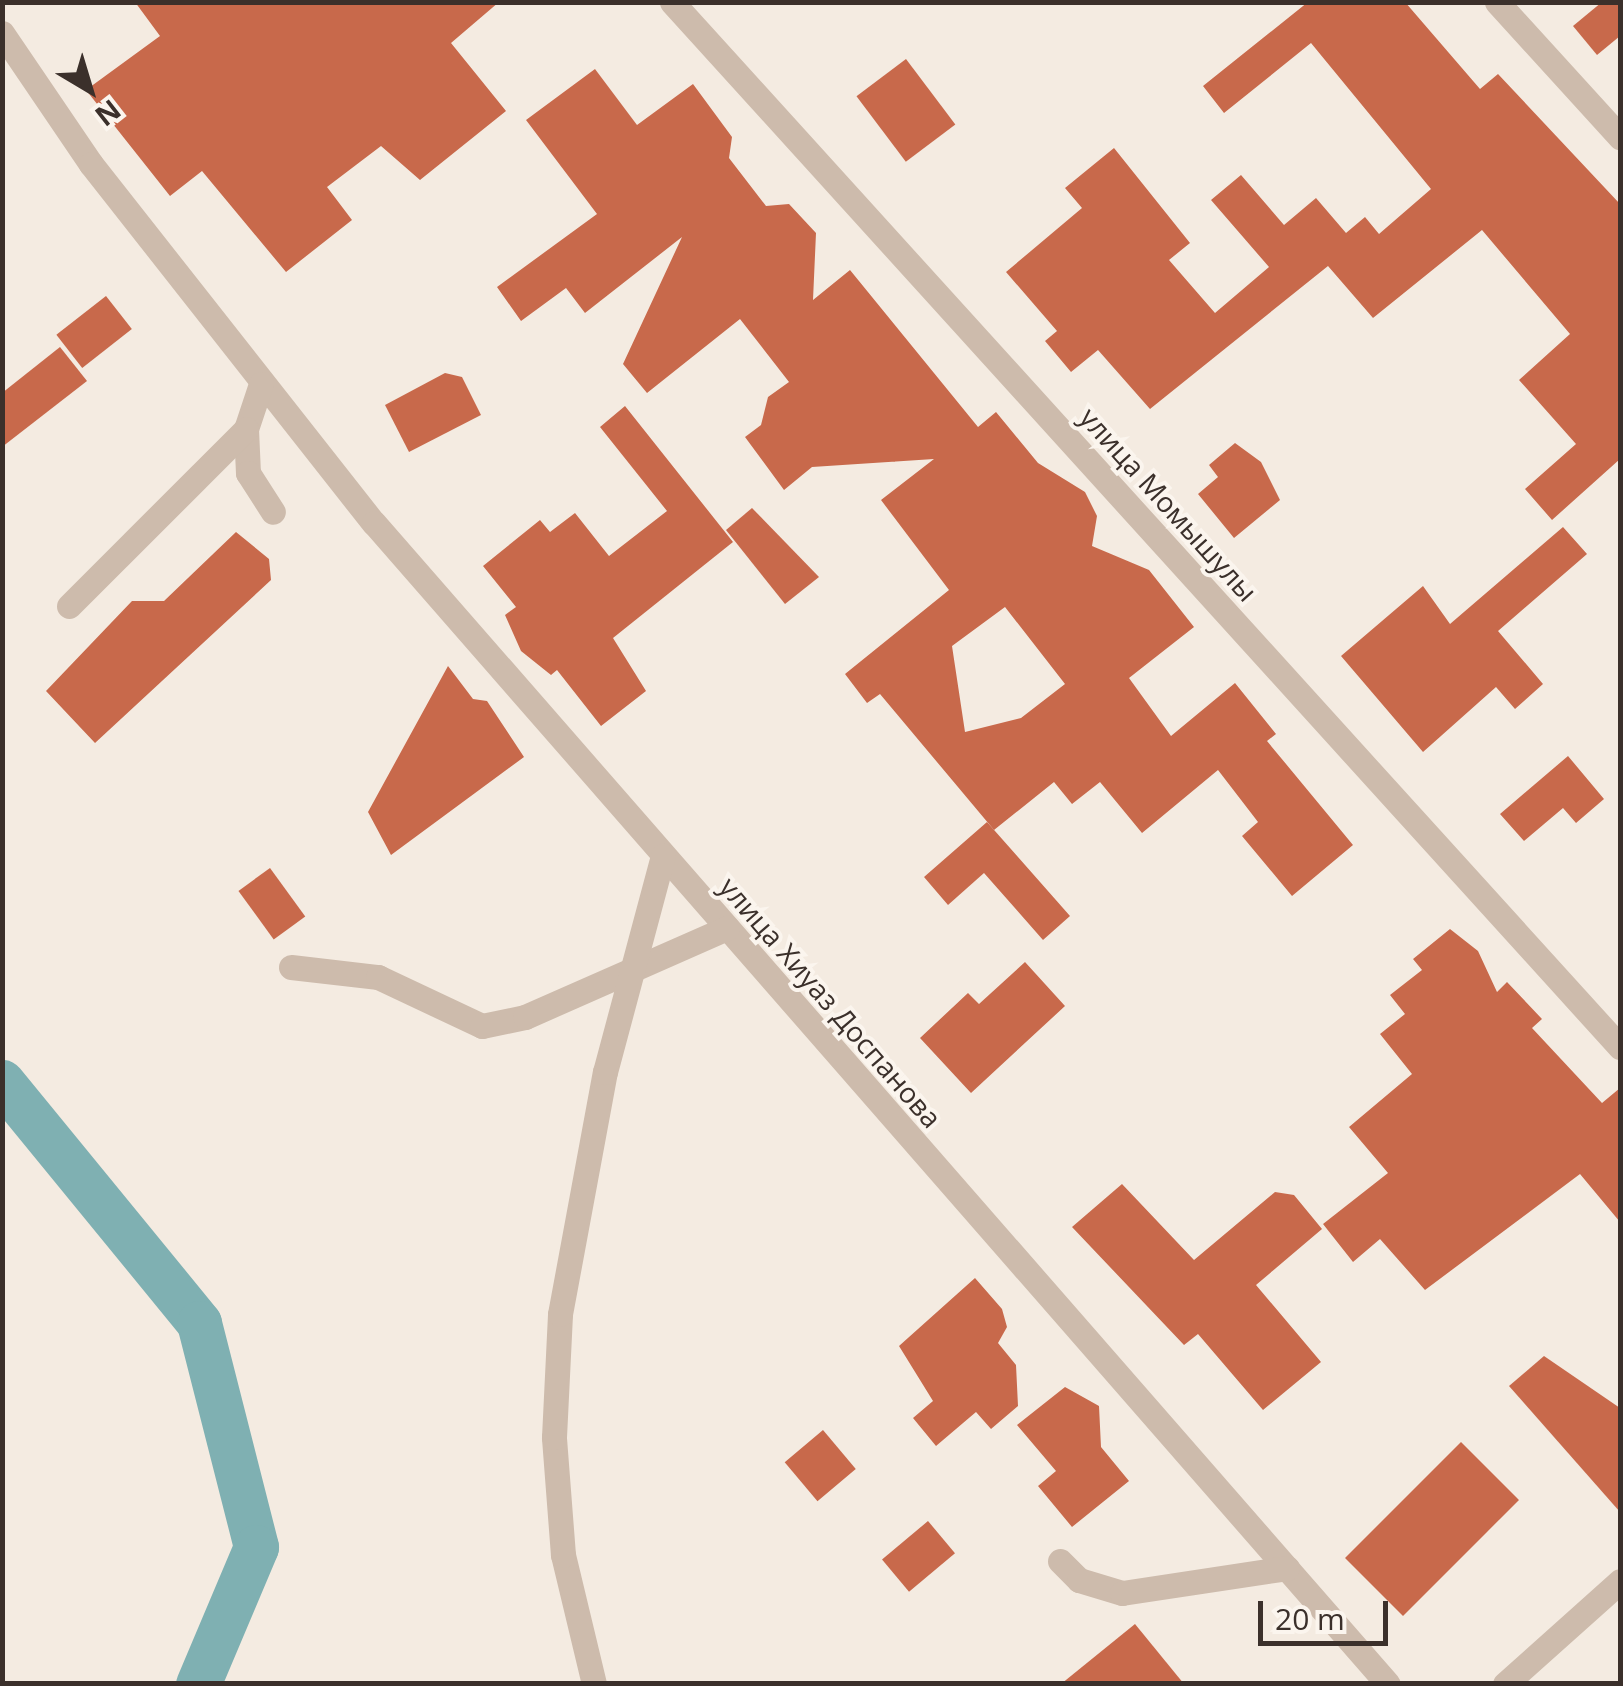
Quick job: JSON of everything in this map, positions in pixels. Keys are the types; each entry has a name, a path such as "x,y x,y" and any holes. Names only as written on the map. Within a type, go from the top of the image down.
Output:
{"street":[{"name":"улица Момышулы","path":"672,2 1620,1047"},
{"path":"1496,2 1620,137"},
{"name":"улица Хиуаз Доспанова","path":"2,33 261,384 663,856 1388,1684"},
{"path":"261,384 246,429 248,472 273,512"},
{"path":"68,606 246,429"},
{"path":"594,1684 563,1555 554,1437 560,1314 635,964 663,856"},
{"path":"290,966 378,977 482,1026 525,1018 635,964 727,928"},
{"path":"1060,1561 1079,1580 1122,1593 1287,1568"},
{"path":"1505,1684 1620,1580"}],"building":[{"path":"135,2 499,2 451,43 506,111 420,180 381,146 327,187 352,220 286,272 202,171 170,196 86,90 160,36"},
{"path":"1308,2 1405,2 1480,89 1498,74 1620,204 1620,459 1552,520 1525,489 1576,444 1519,380 1570,334 1482,230 1373,318 1328,266 1150,409 1098,350 1071,372 1045,341 1057,331 1006,272 1082,208 1065,188 1114,148 1190,243 1169,260 1215,313 1269,267 1211,200 1241,175 1284,225 1316,198 1346,233 1365,217 1379,234 1431,189 1311,43 1224,113 1203,86"},
{"path":"1602,2 1620,2 1620,36 1597,55 1573,26"},
{"path":"906,59 955,124 906,162 856,96"},
{"path":"595,69 637,125 693,84 732,137 729,158 766,206 789,204 816,233 813,300 850,270 978,427 996,412 1038,463 1085,492 1097,516 1092,546 1149,570 1194,627 1129,678 1171,736 1235,683 1276,734 1267,741 1353,845 1292,896 1242,836 1258,822 1218,770 1142,833 1100,782 1072,804 1054,782 994,830 880,694 867,703 845,674 949,590 881,500 934,459 812,467 784,490 745,437 761,425 768,397 789,382 740,319 647,393 623,364 682,237 585,313 566,288 521,321 497,287 597,214 526,120","holes":["1005,607 1065,684 1021,718 965,732 952,646"]},
{"path":"106,296 132,329 82,368 56,335"},
{"path":"60,347 87,381 2,447 2,393"},
{"path":"445,373 462,377 481,415 409,452 385,405"},
{"path":"625,406 733,542 613,638 646,691 601,726 557,670 551,675 521,651 505,615 516,607 483,566 540,520 550,532 575,513 609,556 667,511 600,427"},
{"path":"1235,443 1261,462 1280,500 1234,538 1198,494 1218,477 1209,465"},
{"path":"752,508 819,577 785,604 726,530"},
{"path":"1563,527 1587,554 1498,631 1543,684 1515,709 1496,687 1423,752 1341,656 1423,586 1450,624"},
{"path":"236,532 269,559 271,580 95,743 46,691 132,601 164,601"},
{"path":"448,666 473,699 487,701 524,757 391,855 368,812"},
{"path":"1568,756 1604,799 1576,823 1563,808 1524,841 1500,814"},
{"path":"987,822 1070,916 1043,940 984,873 948,905 924,877"},
{"path":"270,868 305,917 274,939 238,891"},
{"path":"1450,929 1478,951 1497,992 1507,982 1542,1019 1532,1028 1602,1103 1620,1088 1620,1222 1580,1174 1425,1290 1380,1239 1353,1262 1323,1224 1388,1173 1349,1127 1412,1074 1380,1034 1405,1014 1390,995 1422,970 1413,959"},
{"path":"1025,962 1065,1006 971,1093 920,1038 968,993 979,1004"},
{"path":"1122,1184 1194,1260 1275,1192 1294,1195 1322,1229 1256,1285 1321,1362 1263,1410 1198,1334 1184,1345 1072,1227"},
{"path":"975,1278 1002,1309 1007,1327 998,1343 1016,1365 1018,1406 991,1429 976,1412 936,1446 913,1418 933,1401 899,1346"},
{"path":"1544,1356 1620,1408 1620,1512 1509,1386"},
{"path":"1065,1387 1099,1406 1101,1447 1129,1481 1072,1527 1038,1486 1056,1471 1017,1425"},
{"path":"823,1430 856,1469 817,1501 785,1462"},
{"path":"1461,1442 1519,1500 1403,1616 1345,1558"},
{"path":"928,1521 955,1553 909,1592 882,1560"},
{"path":"1135,1624 1184,1684 1061,1684"}],"waterway":[{"path":"2,1082 199,1323 256,1547 198,1684"}]}
